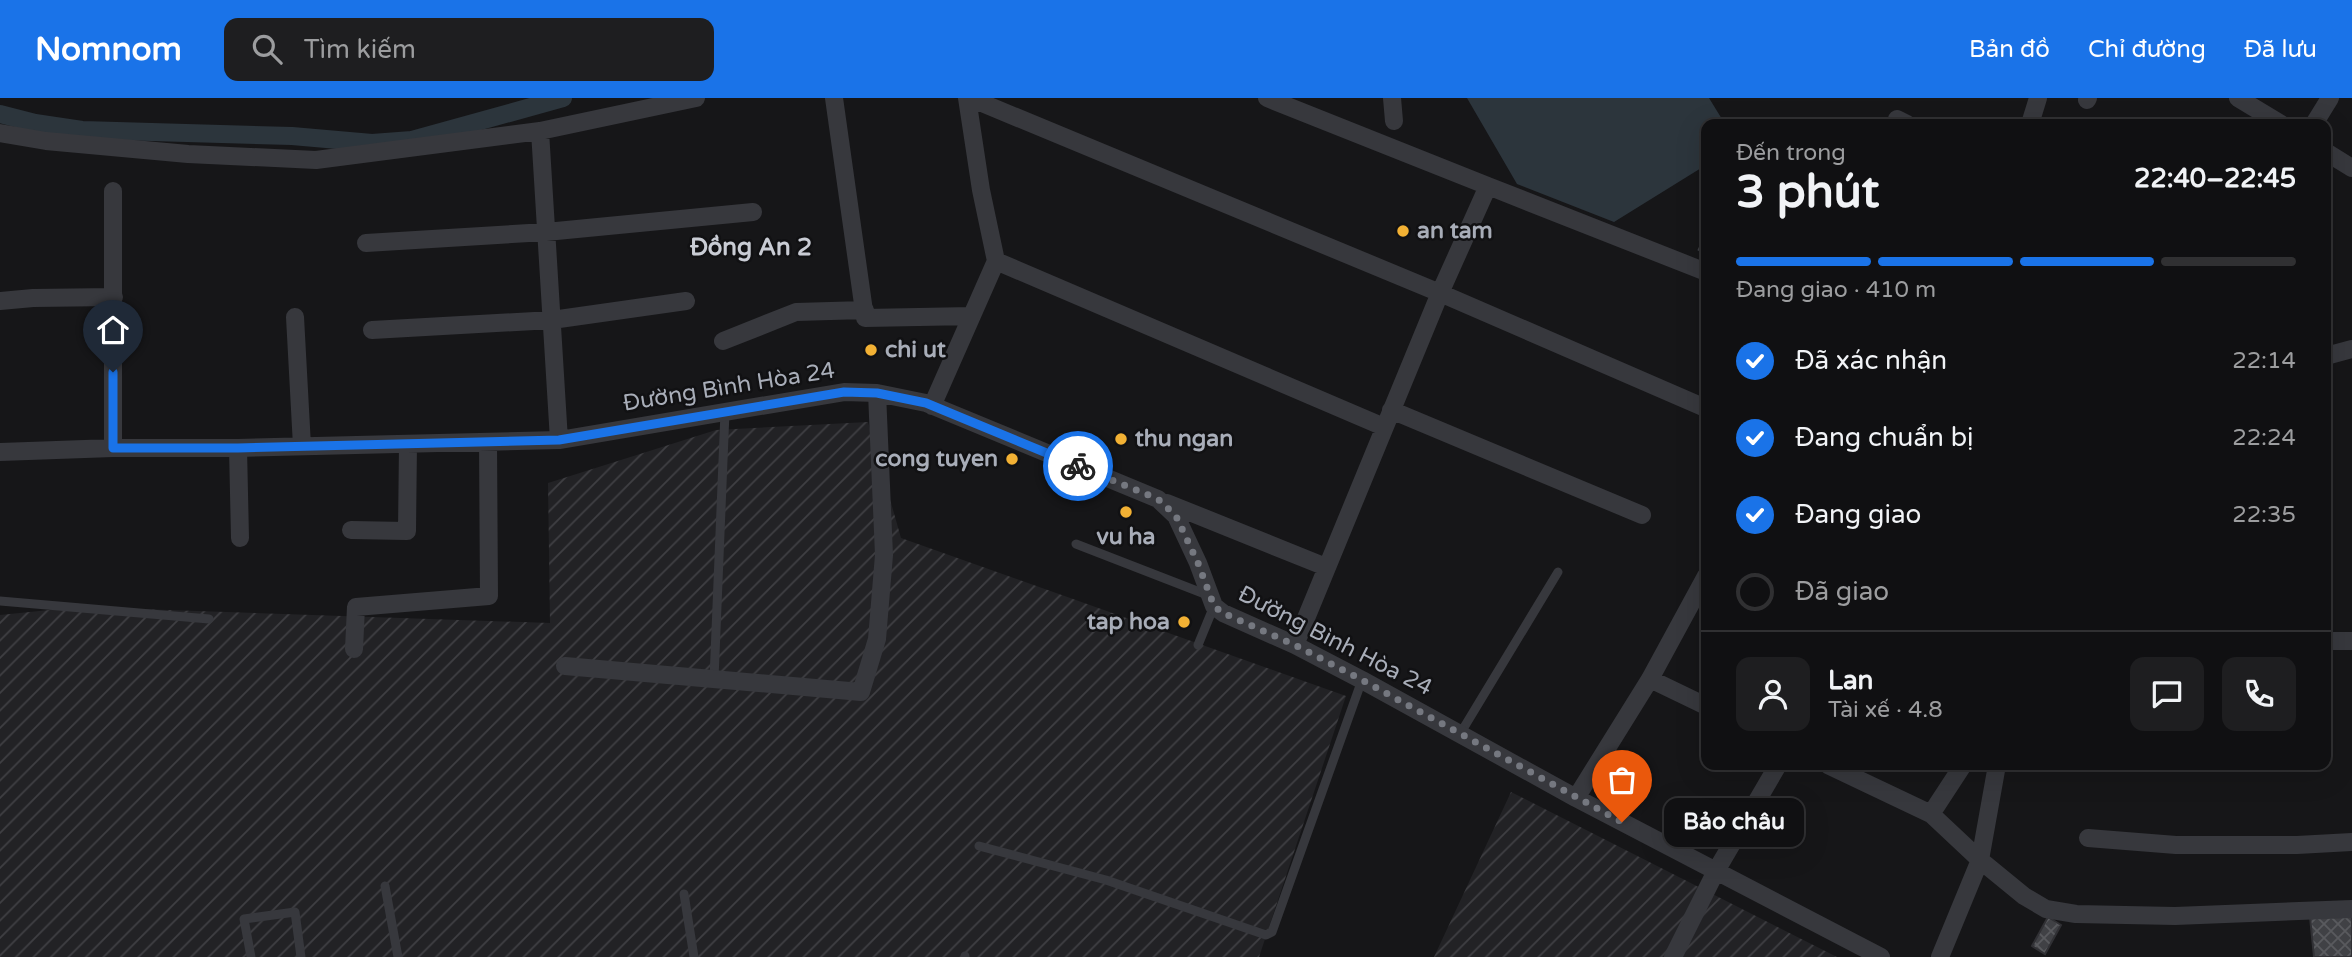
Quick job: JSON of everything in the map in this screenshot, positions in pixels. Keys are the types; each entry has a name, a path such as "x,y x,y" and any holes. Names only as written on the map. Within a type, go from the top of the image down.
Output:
{"street":[{"path":"0,133 46,141 175,153 316,160 540,131 696,98"},
{"path":"834,98 865,318 972,316"},
{"path":"932,406 996,261 981,190 969,98 1440,293 1701,406"},
{"path":"1267,98 1701,269"},
{"path":"1392,98 1394,121"},
{"path":"2032,119 2038,98"},
{"path":"2317,119 2330,98"},
{"path":"2240,99 2273,119"},
{"path":"540,131 559,440"},
{"path":"2331,155 2352,168"},
{"path":"1295,645 1440,293 1488,186"},
{"path":"113,191 113,448"},
{"path":"366,243 546,232 753,212"},
{"path":"996,261 1384,427"},
{"path":"0,301 114,297"},
{"path":"372,330 552,320 686,301"},
{"path":"723,341 796,312 865,310"},
{"path":"295,317 302,446"},
{"path":"2331,355 2352,349"},
{"name":"Đường Bình Hòa 24","path":"0,452 559,440 844,392 877,393 932,406 1158,499 1176,516 1213,601 1234,619 1295,645 1362,680 1576,798 1881,957"},
{"path":"565,666 862,692 877,639 884,555 877,393"},
{"path":"1391,410 1642,515"},
{"path":"354,649 356,607 489,596 488,442"},
{"path":"351,530 407,531 408,444"},
{"path":"238,448 240,538"},
{"path":"1158,499 1326,567"},
{"path":"1576,798 1650,679 1701,585"},
{"path":"2331,641 2352,641"},
{"path":"1650,679 1701,704"},
{"path":"1673,957 1716,871 1775,770"},
{"path":"1839,770 1931,814 1980,860 2024,896 2046,909 2077,914 2175,916 2352,909"},
{"path":"1931,814 1960,770"},
{"path":"1940,957 1980,860 1996,770"},
{"path":"2088,838 2187,845 2352,842"}],"lane":[{"path":"714,679 725,412"},
{"path":"1076,544 1213,601 1198,645"},
{"path":"1460,733 1558,572"},
{"path":"0,601 209,619"},
{"path":"979,846 1106,880 1269,934 1272,932 1362,680"},
{"path":"385,886 398,957"},
{"path":"684,894 694,957"},
{"path":"251,957 244,919 295,912 301,957"}],"shaded area":[{"path":"1467,98 1709,98 1722,119 1701,119 1701,168 1614,222 1517,184"},
{"path":"868,422 901,538 1346,696 1259,957 0,957 0,615 79,607 550,623 548,483 716,430"},
{"path":"1511,792 1837,957 1434,957"}],"building":[{"path":"2352,914 2352,957 2314,957 2310,917"},
{"path":"2048,917 2061,925 2045,954 2032,946"}],"waterway":[{"path":"0,114 35,123 82,130 292,136 372,143 412,140 563,98"}],"way so far":[{"path":"1078,466 1158,499 1176,516 1214,606 1223,613 1295,645 1404,702 1622,822"}],"place":[{"name":"an tam","path":"1403,231"},
{"name":"chi ut","path":"871,350"},
{"name":"thu ngan","path":"1121,439"},
{"name":"cong tuyen","path":"1012,459"},
{"name":"vu ha","path":"1126,512"},
{"name":"tap hoa","path":"1184,622"},
{"name":"Bảo châu","path":"1622,822"}],"district":[{"name":"Đồng An 2","path":"751,247"}],"route":[{"path":"113,372 113,448 238,448 559,440 844,392 877,393 926,403 1078,466"}]}
